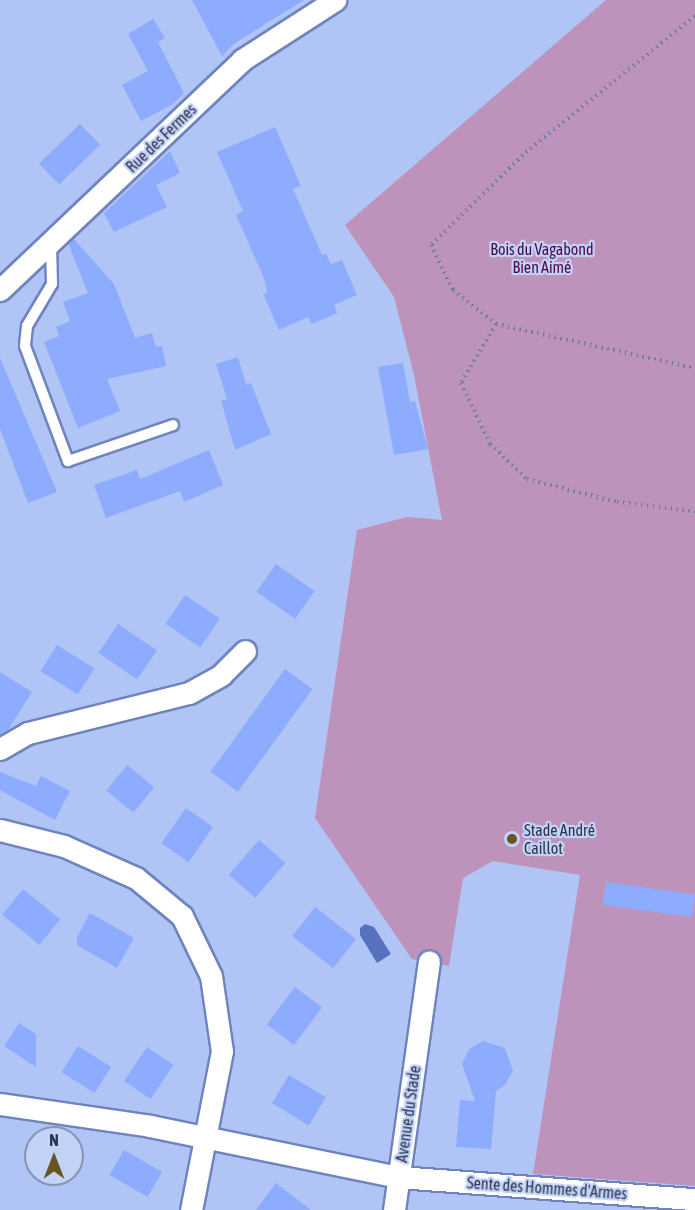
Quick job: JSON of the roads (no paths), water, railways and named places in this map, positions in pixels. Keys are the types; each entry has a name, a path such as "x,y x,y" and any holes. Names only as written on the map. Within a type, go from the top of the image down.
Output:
{"street":[{"name":"Rue des Fermes","path":"0,290 242,60 334,0"},
{"path":"0,749 28,733 189,693 221,675 245,651"},
{"path":"0,830 64,846 136,878 182,916 211,976 222,1051 191,1210"},
{"name":"Avenue du Stade","path":"0,1104 150,1126 204,1140 399,1176 429,962"},
{"path":"394,1210 399,1176"},
{"name":"Sente des Hommes d'Armes","path":"399,1176 695,1199"}],"lane":[{"path":"51,244 52,284 27,326 25,346 68,461 173,425"}],"water":[{"path":"365,924 374,927 391,954 377,963 360,935 360,928"}],"place":[{"name":"Stade André Caillot","path":"512,839"}],"park label":[{"name":"Bois du Vagabond Bien Aimé","path":"542,258"}]}
